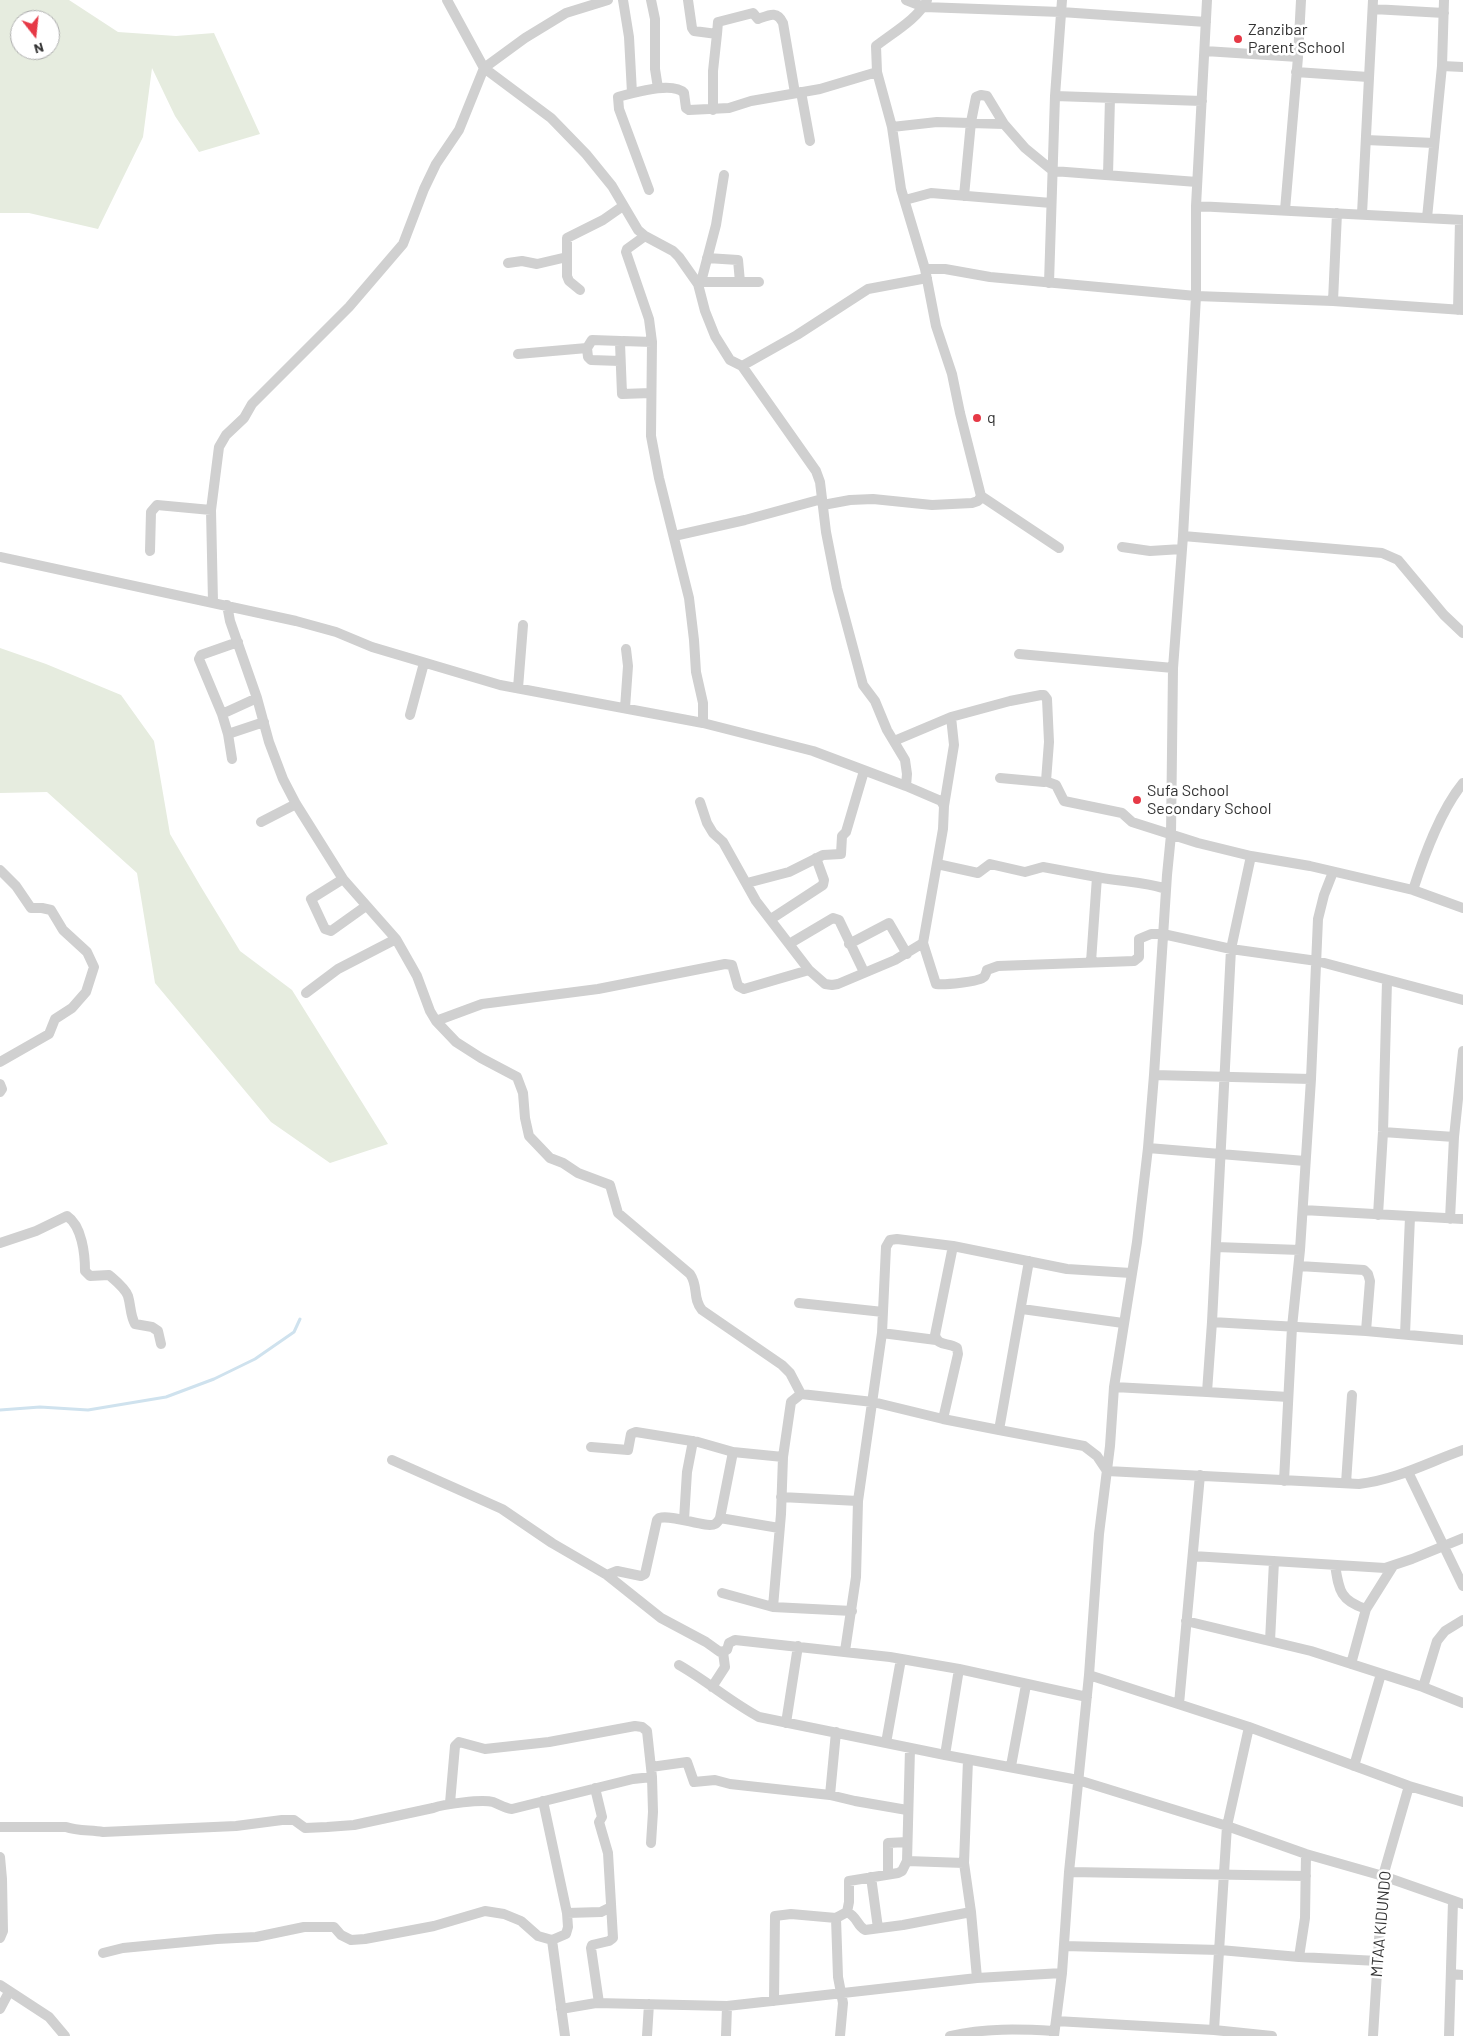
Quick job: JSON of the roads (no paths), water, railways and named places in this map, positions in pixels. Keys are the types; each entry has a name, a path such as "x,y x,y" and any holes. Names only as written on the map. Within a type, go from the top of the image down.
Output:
{"street":[{"path":"447,0 484,68 551,118 597,166 612,186 638,230 644,236 656,240 673,251 700,283"},
{"path":"622,0 629,37 632,93"},
{"path":"651,0 655,19 655,68 658,88"},
{"path":"688,0 694,31 717,34"},
{"path":"906,0 925,3 1206,22"},
{"path":"1049,283 1055,96 1062,0"},
{"path":"1054,2029 1062,1973 1069,1872 1090,1675 1099,1534 1107,1471 1114,1387 1137,1242 1154,1076 1171,835 1173,668 1183,536 1196,296 1196,206 1207,0"},
{"path":"1285,210 1298,57 1300,0"},
{"path":"1427,218 1442,66 1444,0"},
{"path":"213,602 211,510 219,447 222,440 244,418 252,404 349,307 403,244 424,189 436,164 459,130 484,68 525,38 566,13 602,1"},
{"path":"925,3 908,22 876,46 877,72 892,127 901,189 926,273 936,326 952,374 981,496 1058,548"},
{"path":"1362,214 1373,5 1444,13"},
{"path":"713,110 713,71 718,22 753,13 758,19 778,14 783,23 810,141"},
{"path":"1205,51 1298,57"},
{"path":"1442,66 1463,67"},
{"path":"649,190 618,102 618,97 658,88 682,90 685,96 686,108 689,110 713,110 820,89 877,72"},
{"path":"1296,72 1368,77"},
{"path":"964,196 971,122 976,97 981,95 987,96 1004,124 1024,148 1053,170 1197,182"},
{"path":"1055,96 1202,101"},
{"path":"1108,175 1110,98"},
{"path":"892,127 937,122 1004,124"},
{"path":"1366,140 1434,144"},
{"path":"724,175 716,225 700,283 706,311 715,336 730,360 742,366 816,471 820,482 826,532 837,588 863,685 875,702 887,730 905,760 906,786"},
{"path":"905,200 931,193 1051,203"},
{"path":"580,290 569,281 566,269 567,238 603,220 624,206"},
{"path":"742,366 797,335 868,289 945,269 990,277 1196,296 1333,301 1460,310 1461,220 1196,206"},
{"path":"1333,301 1337,213"},
{"path":"644,236 626,252 649,319 652,342 651,436 693,622 696,672 703,703 703,724"},
{"path":"508,263 522,261 537,264 567,257"},
{"path":"707,258 738,260 740,282"},
{"path":"700,283 759,282"},
{"path":"620,361 591,360 588,357 588,348 591,340 652,342"},
{"path":"621,341 622,394 651,393"},
{"path":"518,354 588,348"},
{"path":"674,536 823,502 873,499 932,505 972,504 978,501 981,496"},
{"path":"150,551 151,512 157,505 211,510"},
{"path":"1183,536 1382,553 1398,560 1444,615 1463,633"},
{"path":"1122,547 1150,551 1182,549"},
{"path":"0,558 227,605 336,632 372,647 518,688 703,724 813,751 906,786 941,801 944,806"},
{"path":"227,605 283,779 296,804 344,879 396,939 417,976 436,1022 456,1042 517,1077 523,1093 529,1136 550,1158 563,1163 578,1173 610,1184 618,1214 690,1274 696,1286 696,1300 702,1310 782,1365 790,1372 801,1394"},
{"path":"518,688 523,625"},
{"path":"232,759 228,734 222,714 200,657 238,642"},
{"path":"624,708 628,666 626,649"},
{"path":"1019,654 1173,668"},
{"path":"410,715 424,663"},
{"path":"894,741 951,717 1010,701 1044,695 1047,699 1049,742 1045,781"},
{"path":"222,714 257,698"},
{"path":"951,717 954,745 937,864 923,943 936,984 949,985 978,980 984,977 987,970 998,966 1134,961 1139,957 1139,939 1151,934 1163,934 1231,949 1317,961 1463,1000"},
{"path":"228,734 264,722"},
{"path":"747,883 789,872 825,854 841,854 842,836 846,832 864,771"},
{"path":"1000,778 1045,781 1056,785 1064,800 1122,813 1132,822 1171,835 1251,856 1413,890 1463,908"},
{"path":"1413,890 1444,813 1453,795 1463,783"},
{"path":"700,802 707,823 713,833 723,842 756,900 809,970 825,984 832,985 864,972 907,954 923,943"},
{"path":"261,822 296,804"},
{"path":"1208,1392 1231,949 1251,856"},
{"path":"770,919 823,884 824,880 816,858"},
{"path":"937,864 978,872 990,864 1024,872 1043,868 1116,881 1137,882 1166,889"},
{"path":"0,870 16,886 31,908 51,910 63,930 87,952 94,967 86,992 72,1008 55,1019 49,1034 0,1062"},
{"path":"1284,1481 1292,1327 1299,1266 1311,1079 1318,919 1324,895 1333,872"},
{"path":"1091,962 1098,877"},
{"path":"344,879 311,899 325,928 331,931 366,906"},
{"path":"789,944 833,918 839,920 864,972"},
{"path":"850,944 889,922 907,954"},
{"path":"306,993 338,969 396,939"},
{"path":"436,1022 482,1004 598,989 725,964 732,965 738,986 744,989 809,970"},
{"path":"1378,1214 1383,1132 1387,980"},
{"path":"1450,1218 1454,1137 1463,1051"},
{"path":"1154,1076 1311,1079"},
{"path":"0,1084 2,1089 0,1092"},
{"path":"1383,1132 1454,1137"},
{"path":"1148,1148 1305,1162"},
{"path":"1303,1210 1463,1219"},
{"path":"0,1243 36,1231 67,1216 72,1219 80,1236 85,1257 85,1271 90,1276 109,1275 118,1282 128,1294 131,1318 135,1324 152,1327 158,1332 161,1344"},
{"path":"1405,1334 1410,1217"},
{"path":"845,1651 852,1612 858,1553 858,1501 874,1402 882,1333 886,1247 890,1240 897,1239 952,1246 1086,1271 1131,1273"},
{"path":"936,1340 934,1335 952,1246"},
{"path":"1216,1247 1300,1250"},
{"path":"999,1430 1022,1309 1028,1261"},
{"path":"1299,1266 1364,1270 1368,1274 1370,1281 1366,1331"},
{"path":"799,1303 883,1312"},
{"path":"1022,1309 1124,1323"},
{"path":"1212,1322 1366,1331 1463,1340"},
{"path":"882,1333 936,1340 941,1344 957,1348 958,1354 944,1419"},
{"path":"1114,1387 1288,1397"},
{"path":"773,1607 783,1457 791,1402 801,1394 874,1402 944,1419 1084,1446 1097,1456 1107,1471"},
{"path":"1346,1483 1352,1395"},
{"path":"591,1447 628,1450 631,1434 636,1432 693,1441 733,1452 783,1457"},
{"path":"684,1520 687,1472 693,1441"},
{"path":"1107,1471 1359,1484 1408,1472 1463,1450"},
{"path":"607,1576 617,1571 644,1576 657,1520 663,1517 710,1526 715,1524 720,1518 733,1452"},
{"path":"392,1460 502,1509 552,1543 607,1576 661,1618 723,1652"},
{"path":"1408,1472 1463,1586"},
{"path":"1179,1704 1200,1475"},
{"path":"781,1497 858,1501"},
{"path":"720,1518 779,1528"},
{"path":"1193,1556 1385,1568 1463,1538"},
{"path":"1270,1642 1274,1561"},
{"path":"1335,1565 1339,1589 1344,1598 1352,1605 1366,1609"},
{"path":"1352,1664 1366,1609 1393,1566"},
{"path":"722,1593 773,1607 852,1612"},
{"path":"1423,1687 1437,1641 1444,1631 1463,1620"},
{"path":"1186,1621 1311,1651 1423,1687 1463,1703"},
{"path":"723,1652 727,1650 729,1643 735,1640 845,1651 959,1669 1087,1697"},
{"path":"786,1723 798,1646"},
{"path":"712,1687 725,1667 723,1652"},
{"path":"886,1743 901,1659"},
{"path":"679,1665 740,1707 759,1717 968,1760 1011,1766 1078,1780 1227,1826 1306,1854 1383,1876 1458,1902 1451,1974 1449,2036"},
{"path":"944,1755 959,1669"},
{"path":"1354,1766 1381,1674"},
{"path":"1090,1675 1249,1727 1409,1786 1463,1802"},
{"path":"1011,1766 1026,1684"},
{"path":"450,1803 455,1746 459,1742 485,1749 549,1742 635,1726 642,1727 647,1731 651,1772 653,1812 651,1843"},
{"path":"1214,2030 1227,1826 1249,1727"},
{"path":"830,1795 836,1732"},
{"path":"774,2001 775,1916 791,1914 836,1918 847,1912 850,1902 849,1881 902,1871 906,1861 910,1748"},
{"path":"968,1760 964,1862 977,1978"},
{"path":"0,1827 66,1826 74,1830 84,1829 103,1832 236,1826 288,1820 294,1820 305,1828 354,1825 450,1803 492,1802 502,1808 512,1809 687,1762 694,1782 715,1780 730,1784 830,1795 907,1810"},
{"name":"MTAA KIDUNDO","path":"1373,2036 1383,1876 1409,1786"},
{"path":"595,1788 602,1818 599,1822 608,1853 613,1938 609,1941 592,1945 591,1948 599,2003"},
{"path":"103,1953 123,1948 256,1937 304,1927 334,1927 341,1935 351,1940 366,1939 434,1926 485,1911 504,1914 521,1921 538,1936 552,1940 566,1934 568,1928 567,1913 543,1801"},
{"path":"888,1874 888,1843 906,1842"},
{"path":"1300,1957 1306,1918 1306,1854"},
{"path":"0,1857 3,1931 0,1938"},
{"path":"906,1861 964,1862"},
{"path":"1069,1872 1224,1873 1306,1876"},
{"path":"871,1877 878,1928"},
{"path":"567,1913 601,1912 611,1907"},
{"path":"847,1912 855,1917 862,1930 903,1925 971,1912"},
{"path":"836,1918 838,1977 842,2018 840,2036"},
{"path":"552,1940 565,2036"},
{"path":"1064,1946 1220,1950 1378,1961"},
{"path":"561,2009 599,2003 726,2006 977,1978 1062,1973"},
{"path":"1451,1974 1463,1975"},
{"path":"0,2009 4,1989 49,2017 66,2036"},
{"path":"647,2036 649,2004"},
{"path":"726,2006 726,2036"},
{"path":"950,2036 989,2030 1054,2029 1214,2030 1272,2036"}],"waterway":[{"path":"0,1410 40,1407 88,1410 166,1397 214,1379 255,1359 294,1332 300,1319"}],"place":[{"name":"Zanzibar Parent School","path":"1238,39"},
{"name":"q","path":"977,418"},
{"name":"Sufa School Secondary School","path":"1137,800"}]}
